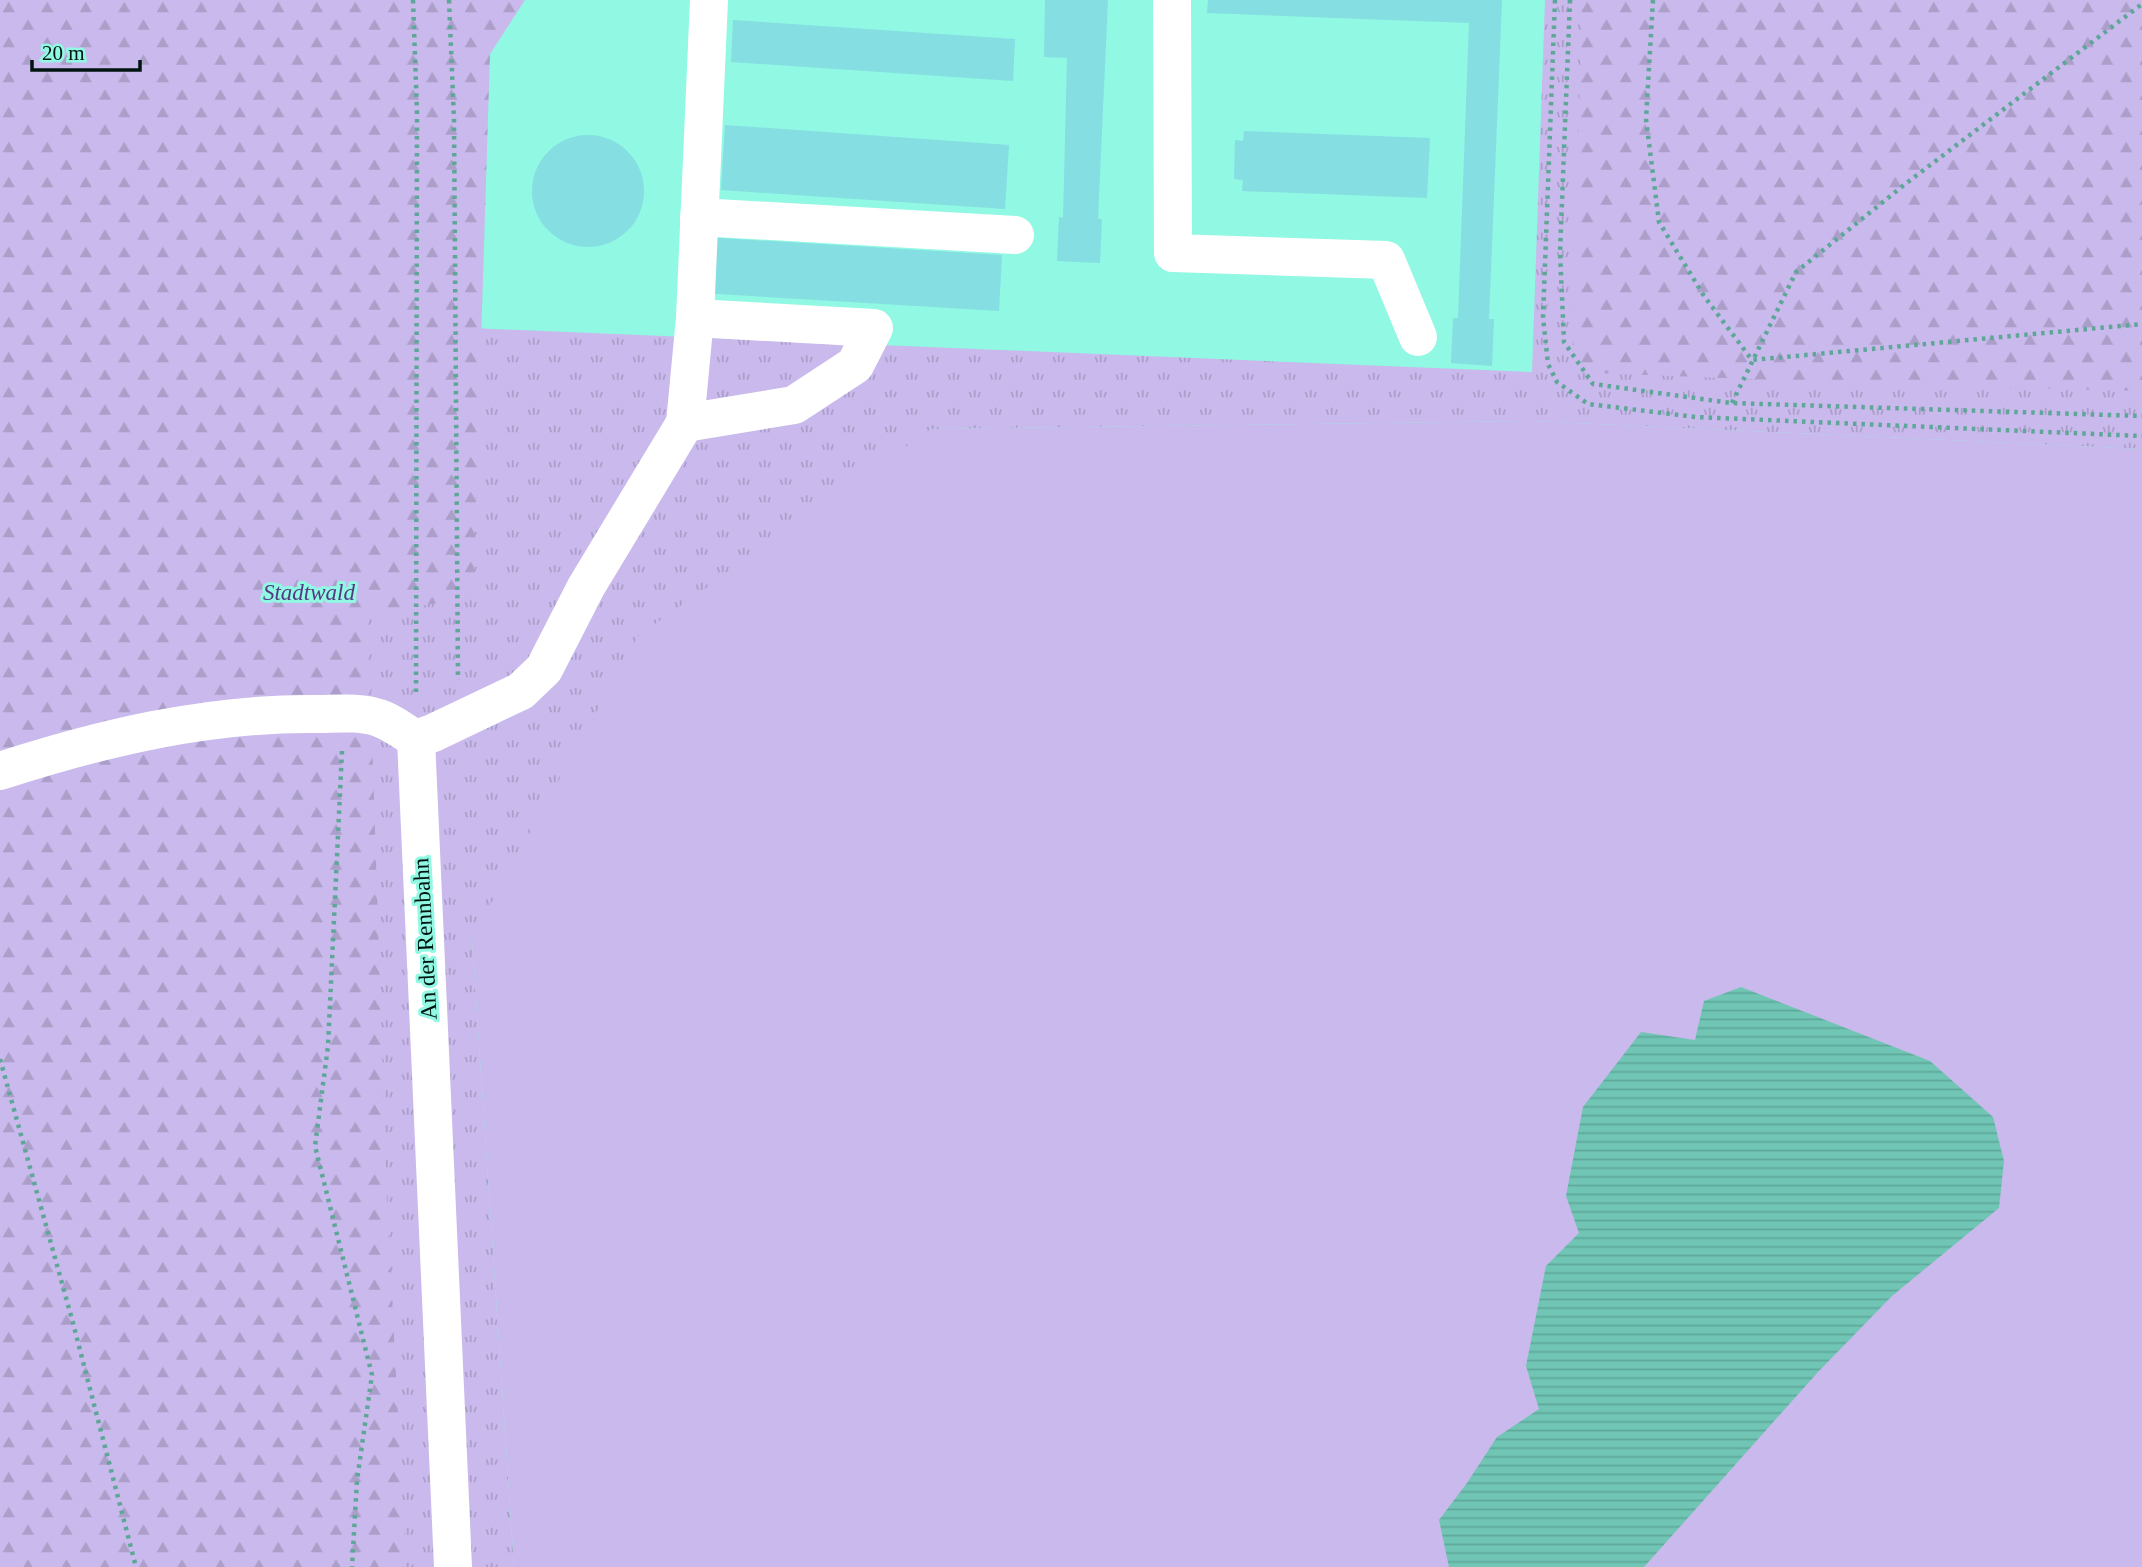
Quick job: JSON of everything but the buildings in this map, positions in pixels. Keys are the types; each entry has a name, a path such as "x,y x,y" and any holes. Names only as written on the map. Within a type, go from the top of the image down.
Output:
{"street":[{"path":"0,771 136,733 217,719 290,713 344,714 379,718 425,736 520,691 544,668 586,587 685,424 695,318 709,0"},
{"path":"1172,0 1173,253 1386,260 1418,337"},
{"path":"699,217 1015,235"},
{"path":"685,424 794,405 855,365 874,328 695,318"},
{"name":"An der Rennbahn","path":"425,736 453,1567"}],"path":[{"path":"413,0 417,113 425,736"},
{"path":"425,736 458,694 454,120 449,0"},
{"path":"1555,0 1543,317 1548,364 1556,382 1587,404 1696,417 2142,436"},
{"path":"1570,0 1560,252 1564,342 1593,384 1731,403 2142,416"},
{"path":"1653,0 1646,119 1659,222 1704,296 1752,360"},
{"path":"1731,403 1796,272 1915,177 2142,4"},
{"path":"1752,360 2142,324"},
{"path":"344,714 328,1046 315,1146 372,1375 357,1480 352,1567"},
{"path":"0,1059 73,1323 136,1567"}],"green space":[{"name":"Stadtwald","path":"0,0 470,328 1532,372 1545,0 2142,0 2142,449 1531,421 931,429 472,938 514,1567 0,1567"},
{"path":"0,0 525,0 490,54 473,597 368,615 387,1201 406,1567 0,1567"},
{"path":"1582,0 2142,0 2142,391 1895,385 1572,372"},
{"path":"1531,421 2142,449 2142,1567 514,1567 472,938 638,636 931,429"}],"water":[{"path":"1741,987 1930,1061 1993,1117 2004,1161 1999,1208 1892,1296 1818,1372 1644,1567 1449,1567 1439,1520 1497,1437 1539,1409 1526,1366 1546,1266 1579,1233 1566,1196 1583,1107 1641,1032 1695,1040 1704,1001"}]}
